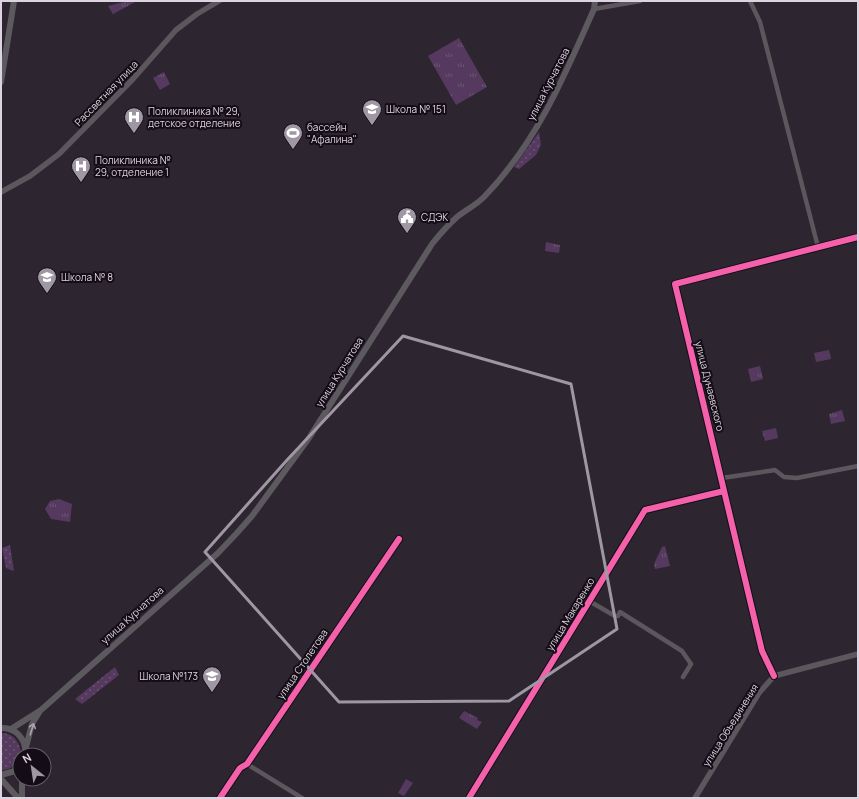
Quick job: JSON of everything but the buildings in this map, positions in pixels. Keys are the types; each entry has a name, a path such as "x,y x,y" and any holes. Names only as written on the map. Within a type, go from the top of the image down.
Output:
{"main road":[{"path":"1,82 14,1"},
{"name":"улица Курчатова","path":"41,710 218,553 252,516 309,438 432,244 443,230 457,217 483,198 509,167 547,113 594,9 595,1"},
{"path":"12,729 41,710"},
{"path":"27,747 32,724 41,710"},
{"path":"1,720 3,728 12,729 19,734 24,747"},
{"path":"1,774 6,775 12,773"},
{"path":"1,779 18,798"},
{"path":"22,787 22,798"}],"street":[{"name":"Рассветная улица","path":"1,192 30,176 59,154 133,79 176,30 197,14 219,1"},
{"path":"594,9 640,1"},
{"path":"750,1 760,22 818,247"},
{"name":"улица Дунаевского","path":"774,676 762,651 675,284 858,237"},
{"path":"722,478 775,470 784,477 797,478 858,466"},
{"name":"улица Макаренко","path":"469,798 645,510 724,491"},
{"name":"улица Столетова","path":"220,798 240,768 247,764 399,539"},
{"path":"589,601 615,616 618,616 620,612 682,651 691,664 683,677"},
{"path":"774,676 858,654"},
{"name":"улица Объединения","path":"695,798 759,693 774,676"},
{"path":"247,764 302,798"}],"highlighted area":[{"path":"403,336 571,384 617,629 509,701 339,702 205,552 288,459"}],"green space":[{"path":"127,1 137,1 113,14 108,6"},
{"path":"459,38 487,87 456,105 428,56"},
{"path":"164,72 170,84 160,90 153,78"},
{"path":"539,132 541,145 536,155 519,169 514,167"},
{"path":"546,242 560,245 559,253 545,251"},
{"path":"829,350 831,359 816,362 814,353"},
{"path":"760,366 763,379 751,382 748,369"},
{"path":"842,410 845,421 831,424 829,414"},
{"path":"776,428 778,438 765,441 762,431"},
{"path":"59,499 72,504 70,522 51,519 45,509 50,501"},
{"path":"10,545 14,571 6,568 2,548"},
{"path":"665,546 670,566 655,569 654,564 662,547"},
{"path":"115,667 119,675 82,704 75,699"},
{"path":"464,711 478,718 477,720 482,722 477,729 459,718"},
{"path":"1,733 5,733 15,738 20,747 12,747 12,767 1,770"},
{"path":"406,779 413,783 404,796 398,793"}],"cycle path":[{"path":"774,676 762,651 675,284 858,237"},
{"path":"469,798 645,510 724,491"},
{"path":"220,798 240,768 247,764 399,539"}],"place":[{"name":"Школа № 151","path":"372,126"},
{"name":"Поликлиника № 29, детское отделение","path":"134,134"},
{"name":"бассейн \"Афалина\"","path":"293,150"},
{"name":"Поликлиника № 29, отделение 1","path":"81,183"},
{"name":"СДЭК","path":"407,234"},
{"name":"Школа № 8","path":"47,294"},
{"name":"Школа №173","path":"212,693"}]}
